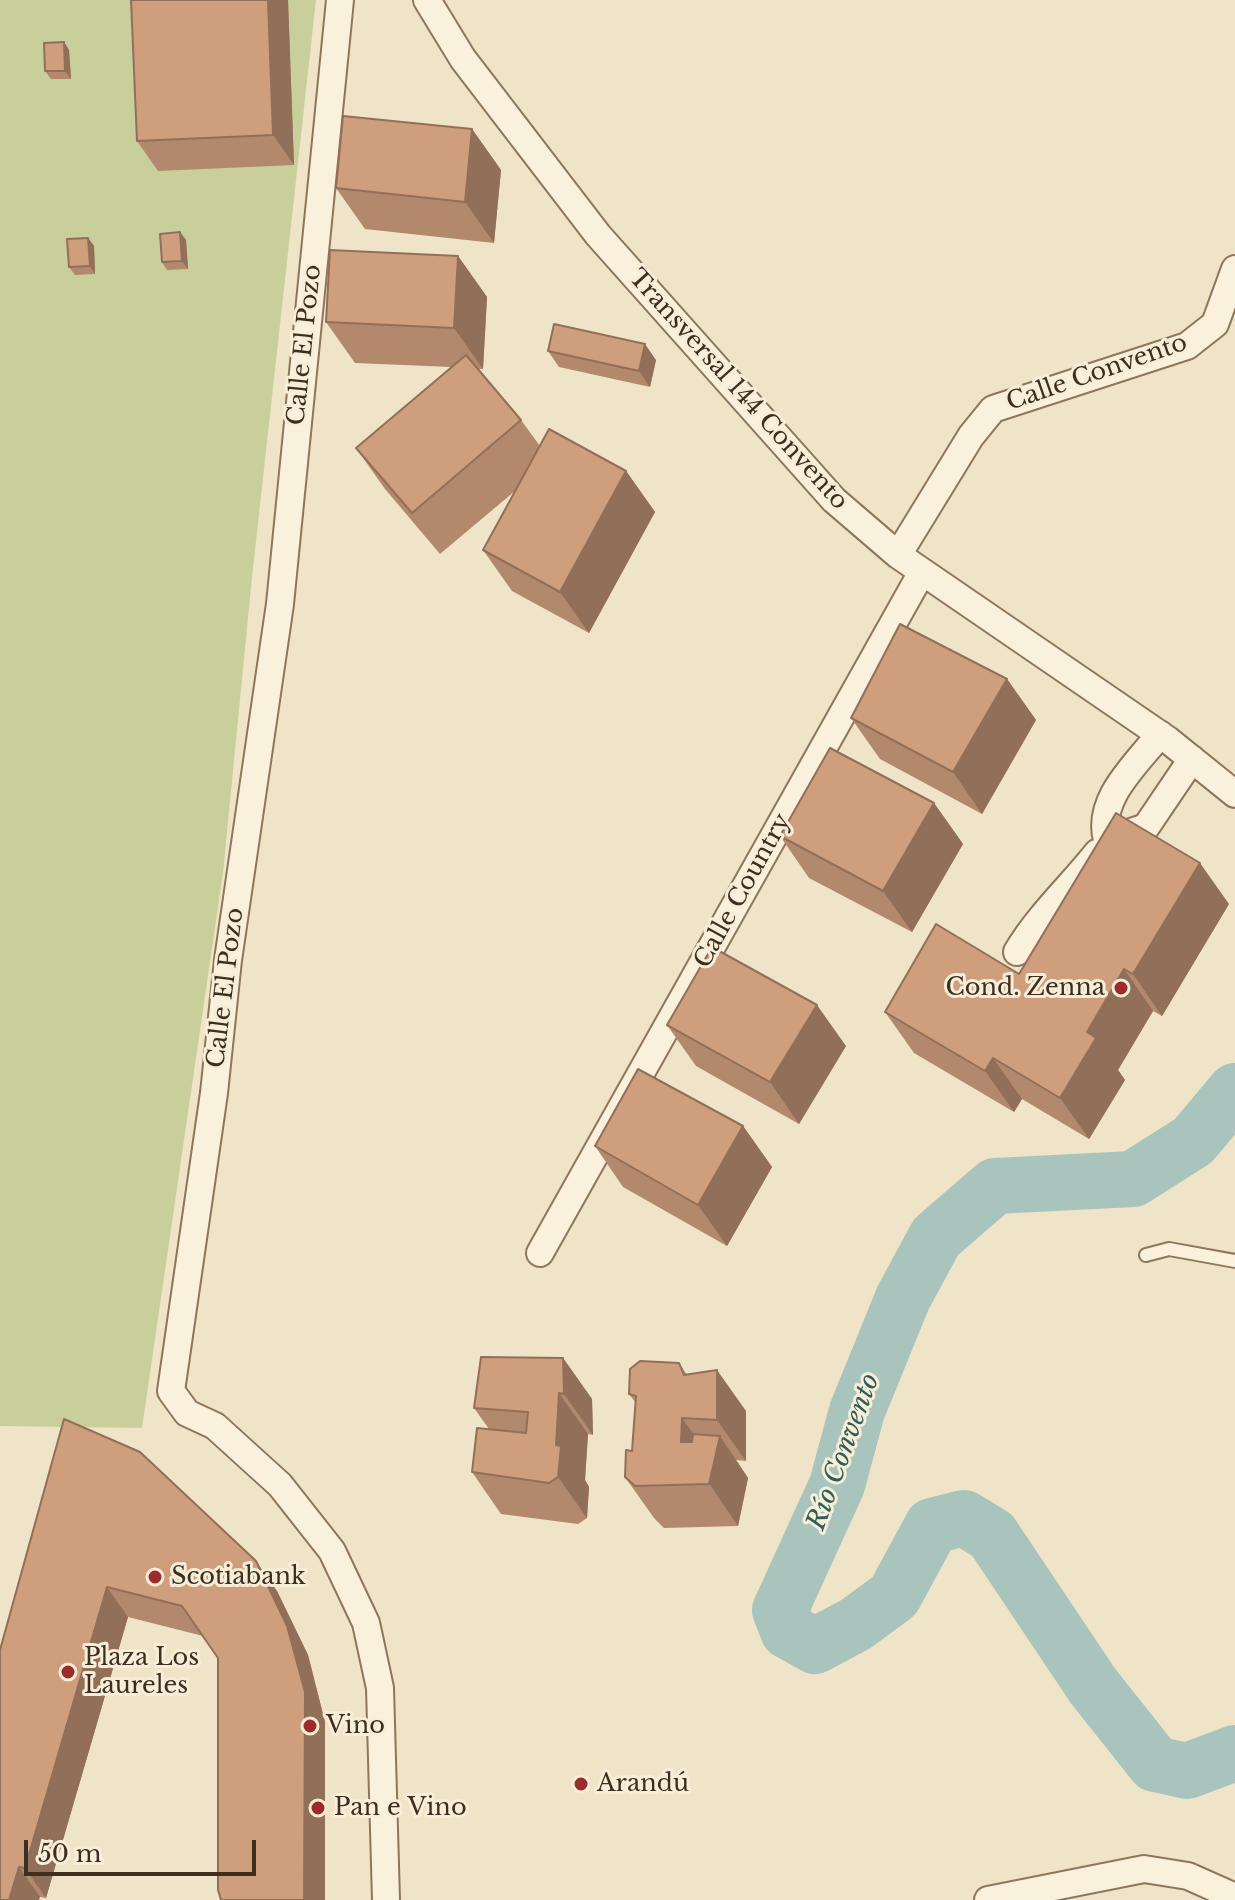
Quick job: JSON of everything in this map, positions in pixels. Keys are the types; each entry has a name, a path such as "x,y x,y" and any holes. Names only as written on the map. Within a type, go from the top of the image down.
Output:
{"street":[{"name":"Calle El Pozo","path":"340,0 280,604 228,960 214,1093 171,1391 187,1413 215,1426 280,1485 332,1551 366,1623 380,1688 386,1900"},
{"name":"Transversal 144 Convento","path":"427,0 463,59 598,235 834,500 898,555 1160,734 1235,794"},
{"name":"Calle Convento","path":"898,555 971,436 993,409 1187,346 1215,324 1235,269"},
{"name":"Calle Country","path":"540,1253 922,572"},
{"path":"1107,840 1104,828 1107,804 1160,734"},
{"path":"1017,952 1035,921 1069,888 1107,840 1146,827 1192,759"},
{"path":"988,1900 1144,1869 1188,1876 1235,1897"}],"lane":[{"path":"1146,1255 1169,1249 1235,1261"}],"green space":[{"path":"0,0 316,0 252,577 223,873 142,1428 0,1426"}],"building":[{"path":"131,0 268,0 273,135 137,141"},
{"path":"64,42 65,71 45,71 44,43"},
{"path":"343,116 472,129 465,202 336,188"},
{"path":"180,232 182,261 162,262 160,234"},
{"path":"88,238 90,266 69,267 67,239"},
{"path":"330,250 458,256 454,328 326,322"},
{"path":"554,324 645,344 639,371 548,351"},
{"path":"466,355 521,420 412,513 356,448"},
{"path":"549,429 626,471 560,592 483,550"},
{"path":"900,624 1007,679 953,772 851,718"},
{"path":"830,748 934,803 883,891 780,836"},
{"path":"1116,813 1200,863 1133,974 1124,969 1087,1032 1096,1038 1060,1098 993,1058 985,1071 885,1012 936,924 1019,974"},
{"path":"712,947 817,1005 770,1082 667,1025"},
{"path":"638,1069 743,1126 698,1205 595,1146"},
{"path":"481,1357 563,1358 564,1394 559,1393 556,1445 561,1446 558,1477 549,1483 472,1472 477,1428 526,1433 528,1412 474,1408"},
{"path":"640,1361 679,1363 684,1375 717,1370 717,1420 682,1418 681,1442 692,1442 693,1434 720,1436 709,1484 635,1486 625,1477 626,1450 632,1451 636,1396 629,1394 630,1369"},
{"name":"Plaza Los Laureles","path":"64,1419 140,1452 256,1561 287,1626 305,1692 304,1900 221,1900 218,1890 218,1658 182,1606 107,1587 25,1868 19,1867 9,1900 0,1900 0,1650"}],"waterway":[{"name":"Río Convento","path":"1235,1091 1193,1141 1133,1179 995,1186 936,1237 903,1298 857,1411 837,1485 780,1610 788,1631 815,1646 856,1624 894,1596 932,1526 964,1518 992,1535 1093,1686 1155,1764 1187,1771 1235,1753"}],"place":[{"name":"Cond. Zenna","path":"1121,988"},
{"name":"Scotiabank","path":"155,1577"},
{"name":"Plaza Los Laureles","path":"68,1672"},
{"name":"Vino","path":"310,1726"},
{"name":"Arandú","path":"581,1784"},
{"name":"Pan e Vino","path":"318,1808"}]}
